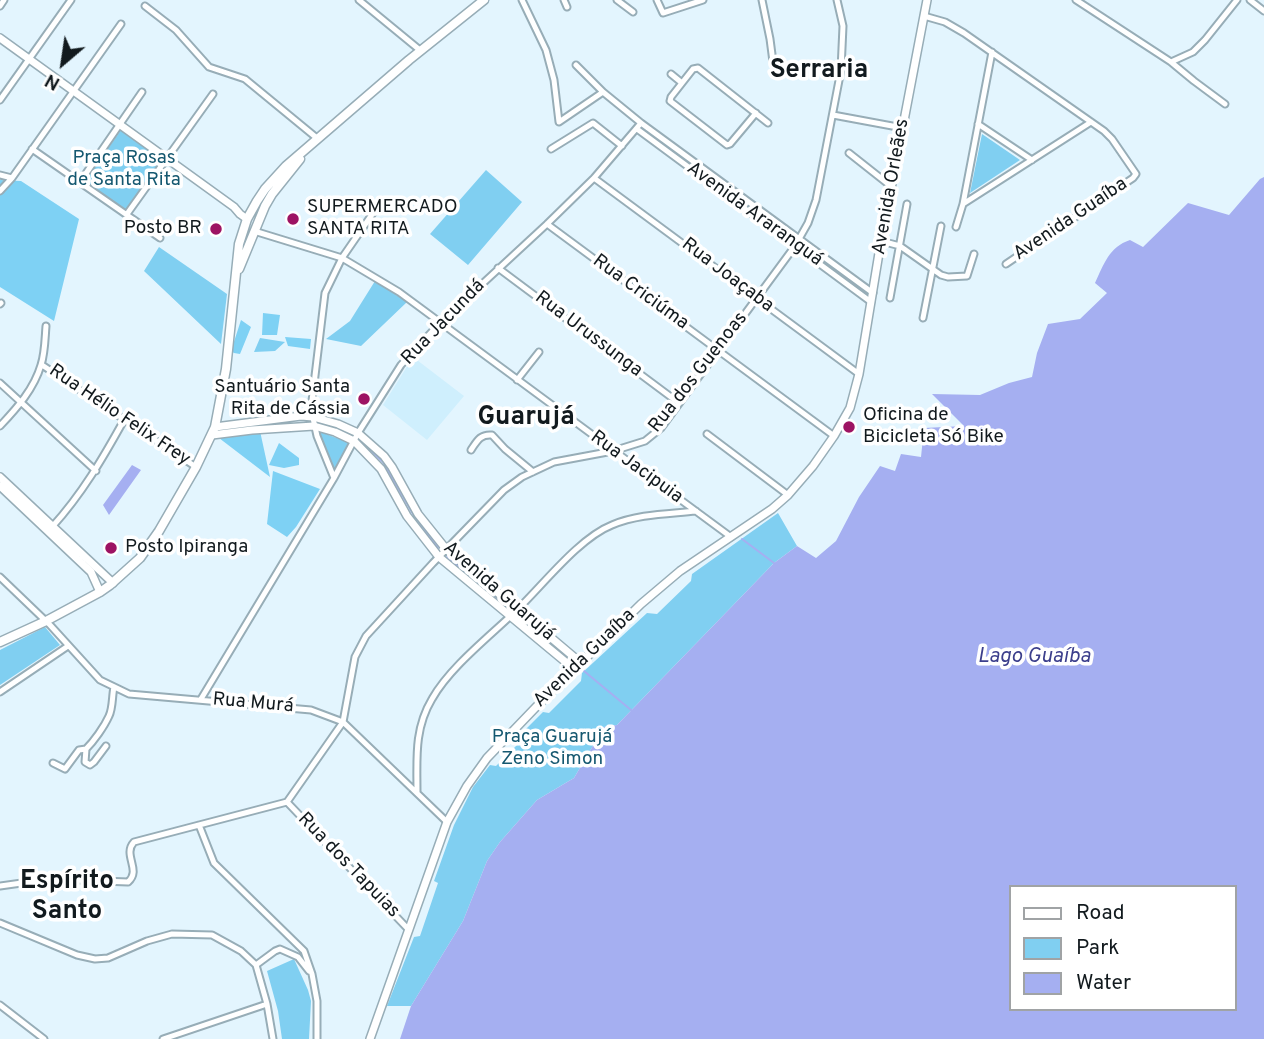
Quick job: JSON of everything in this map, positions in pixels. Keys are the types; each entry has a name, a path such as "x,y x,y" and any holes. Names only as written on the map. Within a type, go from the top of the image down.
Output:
{"main road":[{"path":"0,642 100,592 140,558 196,467 213,431 226,369 239,244 248,217 268,186 286,166 484,0"},
{"path":"235,278 258,220 272,194 318,139"},
{"path":"239,244 249,246"}],"street":[{"path":"0,6 4,0"},
{"path":"0,100 71,0"},
{"path":"359,0 421,51"},
{"path":"522,0 546,50 554,79 559,122 603,92"},
{"path":"564,0 567,7"},
{"path":"617,0 633,12"},
{"path":"657,0 663,13 703,0"},
{"path":"762,0 773,62"},
{"name":"Rua dos Guenoas","path":"287,802 343,722 355,657 366,636 504,490 522,477 554,462 613,451 645,441 661,428 797,243 816,201 841,70 843,26 837,0"},
{"name":"Avenida Orleães","path":"859,374 927,0"},
{"path":"1076,0 1171,62 1225,104"},
{"path":"1171,62 1193,52 1237,0"},
{"path":"1250,0 1264,11"},
{"path":"145,6 177,30 209,68 245,79 318,139"},
{"path":"925,16 945,22 964,33 1091,122 963,204"},
{"path":"0,191 121,24"},
{"path":"0,38 234,207 243,209 248,217 258,220"},
{"path":"956,227 963,204 992,52"},
{"name":"Avenida Araranguá","path":"576,65 639,126 727,196 872,298"},
{"path":"756,113 727,145 670,101 693,69 698,68 756,113 768,123"},
{"path":"671,74 682,83"},
{"path":"80,182 142,92"},
{"path":"127,215 213,94"},
{"path":"833,116 903,128"},
{"name":"Avenida Guaíba","path":"1006,264 1136,176 1112,139 1091,122"},
{"path":"551,149 593,123 622,146"},
{"path":"978,124 1032,160"},
{"name":"Rua Jacundá","path":"201,699 401,365 440,323 594,178 639,126"},
{"path":"32,149 160,238"},
{"path":"849,153 892,187"},
{"name":"Avenida Araranguá","path":"691,165 731,190 797,243"},
{"path":"0,175 12,178"},
{"name":"Rua Joaçaba","path":"594,178 859,374"},
{"path":"727,196 731,190"},
{"path":"890,298 907,204"},
{"path":"334,478 314,426 311,409 317,344 325,293 342,258 373,213"},
{"name":"Rua Criciúma","path":"547,224 834,436"},
{"path":"923,318 941,226"},
{"name":"Rua Jacipuia","path":"254,231 342,258 399,292 731,537"},
{"path":"881,242 900,246 932,270 948,277 965,278 969,274 974,254"},
{"name":"Rua Urussunga","path":"498,268 679,402"},
{"path":"0,426 21,403 42,365 46,326"},
{"path":"517,380 539,352"},
{"name":"Rua Hélio Felix Frey","path":"42,365 196,467"},
{"name":"Avenida Guaíba","path":"370,1039 447,822 467,786 487,758 641,604 680,571 772,509 788,495 834,436 849,408 859,374"},
{"path":"0,383 96,471"},
{"name":"Avenida Guarujá","path":"213,431 301,416 338,424 384,456 418,514 446,550 517,610 577,666"},
{"path":"50,529 77,499 124,420"},
{"name":"Avenida Guarujá","path":"213,431 314,426 356,437 381,469 407,516 439,557 510,616 577,666"},
{"path":"471,450 480,437 485,434 492,435 533,472"},
{"path":"707,434 788,495"},
{"path":"0,477 11,493"},
{"path":"0,486 113,583"},
{"path":"417,792 419,731 431,700 446,677 582,544 610,525 632,518 696,511"},
{"path":"50,529 91,572 100,592"},
{"name":"Rua Murá","path":"0,577 46,621 100,680 128,695 311,710 343,722 447,822"},
{"path":"0,692 68,646"},
{"path":"53,763 65,769 79,750 86,749 96,739 110,715 114,687"},
{"path":"86,749 85,762 90,765 106,746"},
{"path":"1,885 50,879 128,882 134,874 129,850 132,844 287,802"},
{"name":"Rua dos Tapuias","path":"287,802 408,929"},
{"path":"199,825 214,863 304,951 317,1001 317,1039"},
{"path":"0,923 77,955 95,959 108,958 147,941 172,934 212,935 241,951 256,965 273,1039"},
{"path":"256,965 275,951 285,950 298,957 312,974"},
{"path":"163,1039 267,1004"},
{"path":"0,1006 44,1039"}],"shaded area":[{"path":"0,180 21,181 79,219 54,321 0,287"},
{"path":"263,313 280,315 277,335 262,335"},
{"path":"241,320 251,327 240,354 231,351"},
{"path":"285,337 311,339 310,349 288,346"},
{"path":"413,357 464,396 427,440 383,405"},
{"path":"260,431 270,477 219,438 223,435"},
{"path":"279,443 299,458 299,465 284,468 269,465"},
{"path":"273,471 320,489 287,537 267,524"}],"green space":[{"name":"Praça Rosas de Santa Rita","path":"121,130 162,159 126,210 85,181"},
{"path":"982,134 1020,160 970,193"},
{"path":"486,170 522,202 468,265 430,234"},
{"path":"159,247 227,294 221,344 144,271"},
{"path":"375,281 407,302 361,346 326,339 350,321"},
{"path":"260,338 285,342 275,351 254,352"},
{"path":"318,431 350,443 334,474"},
{"name":"Praça Guarujá Zeno Simon","path":"778,513 797,546 774,563 617,725 604,727 574,778 537,800 487,861 463,921 411,1006 387,1006 414,937 420,936 438,883 434,881 454,825 473,787 490,765 496,766 520,742 520,735 543,712 549,713 581,681 582,673 647,613 657,614 691,581 692,574"},
{"path":"45,627 60,645 0,685 0,650"},
{"path":"294,959 311,1001 309,1039 282,1039 278,1011 267,971"}],"water":[{"name":"Lago Guaíba","path":"1264,177 1264,1039 400,1039 411,1006 463,921 487,861 500,842 537,800 574,778 604,727 617,725 774,563 797,546 816,558 836,541 859,497 880,466 895,471 901,454 921,457 924,428 964,426 932,394 980,395 1032,377 1037,353 1048,324 1080,319 1107,293 1095,283 1108,257 1117,247 1130,240 1143,247 1188,203 1229,215"},
{"path":"132,465 141,470 109,515 103,505"}],"waterway":[{"path":"362,442 383,462 413,514 438,548"},
{"path":"742,539 774,563"},
{"path":"447,557 508,609"},
{"path":"517,616 569,658"},
{"path":"584,671 631,710"}],"place":[{"name":"SUPERMERCADO SANTA RITA","path":"293,219"},
{"name":"Posto BR","path":"216,229"},
{"name":"Santuário Santa Rita de Cássia","path":"364,399"},
{"name":"Oficina de Bicicleta Só Bike","path":"849,427"},
{"name":"Posto Ipiranga","path":"111,548"}],"district":[{"name":"Serraria","path":"819,72"},
{"name":"Guarujá","path":"526,419"},
{"name":"Espírito Santo","path":"67,898"}]}
